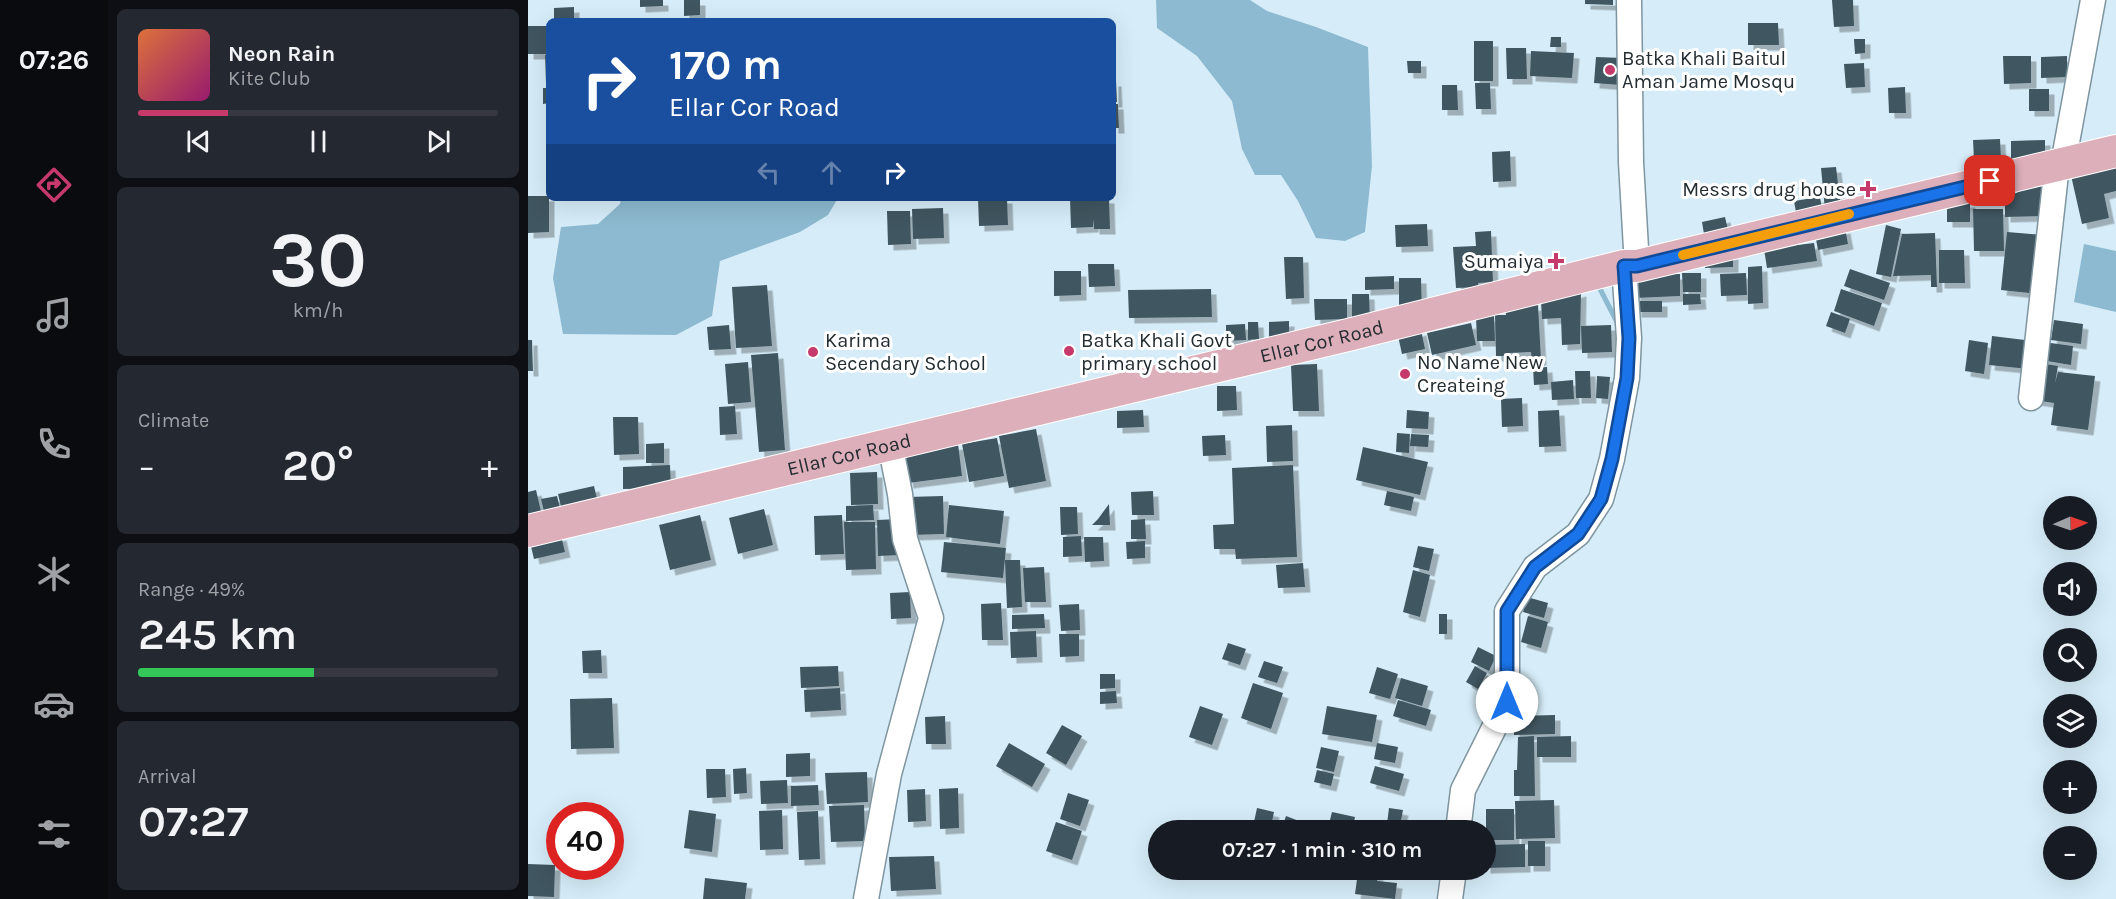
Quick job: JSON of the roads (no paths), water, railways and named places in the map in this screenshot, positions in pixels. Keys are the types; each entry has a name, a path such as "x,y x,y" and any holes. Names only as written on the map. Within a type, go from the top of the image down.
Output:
{"main road":[{"name":"Ellar Cor Road","path":"528,531 2116,151"}],"street":[{"path":"1459,820 1463,790 1507,702 1507,611 1535,567 1578,534 1601,499 1612,459 1627,378 1629,338 1631,162 1629,0"},
{"path":"2031,398 2060,164 2093,0"},
{"path":"866,899 889,774 931,618 905,539 900,494 890,444"},
{"path":"1450,899 1453,880"}],"water":[{"path":"1156,0 1250,0 1267,11 1368,47 1372,166 1365,232 1345,241 1316,238 1298,201 1281,175 1255,175 1242,149 1232,101 1197,56 1157,28"},
{"path":"620,201 836,201 828,215 800,232 720,261 712,316 676,335 563,334 553,278 561,227 598,224"},
{"path":"2084,244 2116,251 2116,312 2074,302"}],"waterway":[{"path":"1597,283 1619,326"}],"place":[{"name":"Batka Khali Baitul Aman Jame Mosqu","path":"1610,70"},
{"name":"Messrs drug house","path":"1868,189"},
{"name":"Sumaiya","path":"1556,261"},
{"name":"Batka Khali Govt primary school","path":"1069,351"},
{"name":"Karima Secendary School","path":"813,352"},
{"name":"No Name New Createing","path":"1405,374"}]}
